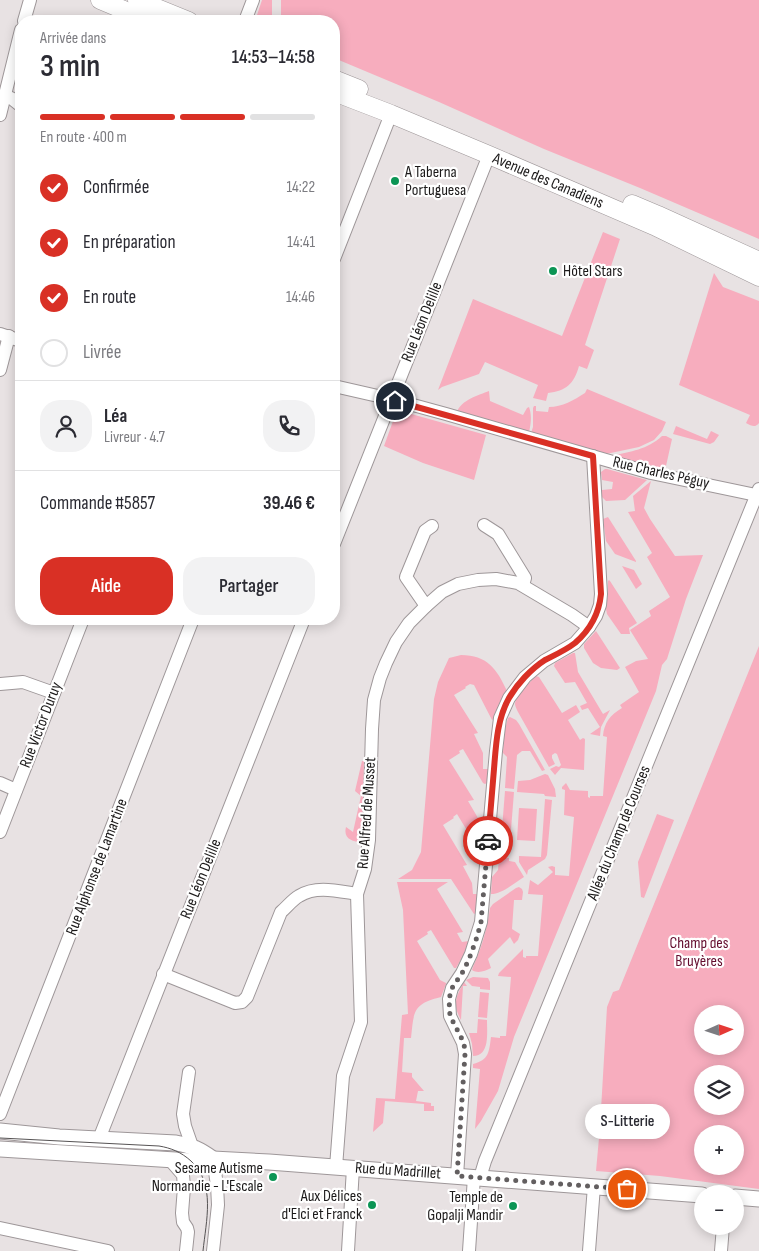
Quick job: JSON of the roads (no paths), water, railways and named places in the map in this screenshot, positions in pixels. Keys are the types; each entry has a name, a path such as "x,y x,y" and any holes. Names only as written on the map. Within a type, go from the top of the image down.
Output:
{"main road":[{"path":"100,0 136,15"},
{"path":"137,0 175,15"},
{"name":"Avenue des Canadiens","path":"340,81 658,215 759,261"},
{"name":"Avenue des Canadiens","path":"340,94 490,155 654,226 759,277"}],"street":[{"path":"26,15 30,0"},
{"path":"247,15 253,0"},
{"path":"0,115 15,53"},
{"path":"4,96 15,101"},
{"path":"340,244 391,114"},
{"name":"Rue Léon Delille","path":"340,529 490,155"},
{"path":"0,370 10,337"},
{"name":"Rue Charles Péguy","path":"340,387 391,399 651,474 758,492"},
{"path":"457,1176 465,1054 464,1043 450,1016 449,999 452,988 464,970 471,954 481,922 500,718 509,698 525,677 544,661 575,643 589,628 600,605 601,594 593,456"},
{"name":"Allée du Champ de Courses","path":"469,1251 478,1178 758,492"},
{"path":"484,525 498,534 525,578 523,585"},
{"path":"426,606 406,577 425,531 432,526"},
{"name":"Rue Alfred de Musset","path":"336,1167 343,1076 361,1022 357,894 365,870 368,848 374,700 383,671 396,642 409,623 442,592 458,584 478,580 496,579 523,585 572,615 589,628"},
{"name":"Rue Victor Duruy","path":"0,832 81,625"},
{"name":"Rue Alphonse de Lamartine","path":"0,1114 191,625"},
{"name":"Rue Léon Delille","path":"99,1139 302,625"},
{"path":"0,684 23,682 54,692"},
{"path":"0,783 16,790"},
{"path":"163,974 235,1003 242,1002 247,997 281,912 290,903 300,895 324,889 357,894"},
{"path":"189,1072 183,1114 192,1146"},
{"path":"0,1131 36,1135 176,1143 192,1146 203,1152 212,1160 217,1185 218,1205 213,1251"},
{"name":"Rue du Madrillet","path":"0,1149 202,1162 212,1160 269,1162 694,1194"},
{"path":"170,1160 184,1175 182,1213 183,1222 188,1228 186,1251"},
{"path":"348,1251 354,1168"},
{"path":"589,1251 594,1186"},
{"path":"744,1198 759,1199"},
{"path":"0,1228 108,1251"},
{"path":"721,1251 722,1235"}],"tram line":[{"path":"0,1138 159,1146 180,1153 199,1170 207,1192 208,1203 203,1251"}],"place":[{"name":"A Taberna Portuguesa","path":"395,181"},
{"name":"Hôtel Stars","path":"553,271"},
{"name":"Sesame Autisme Normandie - L'Escale","path":"273,1177"},
{"name":"S-Litterie","path":"627,1189"},
{"name":"Aux Délices d'Elci et Franck","path":"372,1205"},
{"name":"Temple de Gopalji Mandir","path":"513,1206"}],"park label":[{"name":"Champ des Bruyères","path":"699,952"}]}
